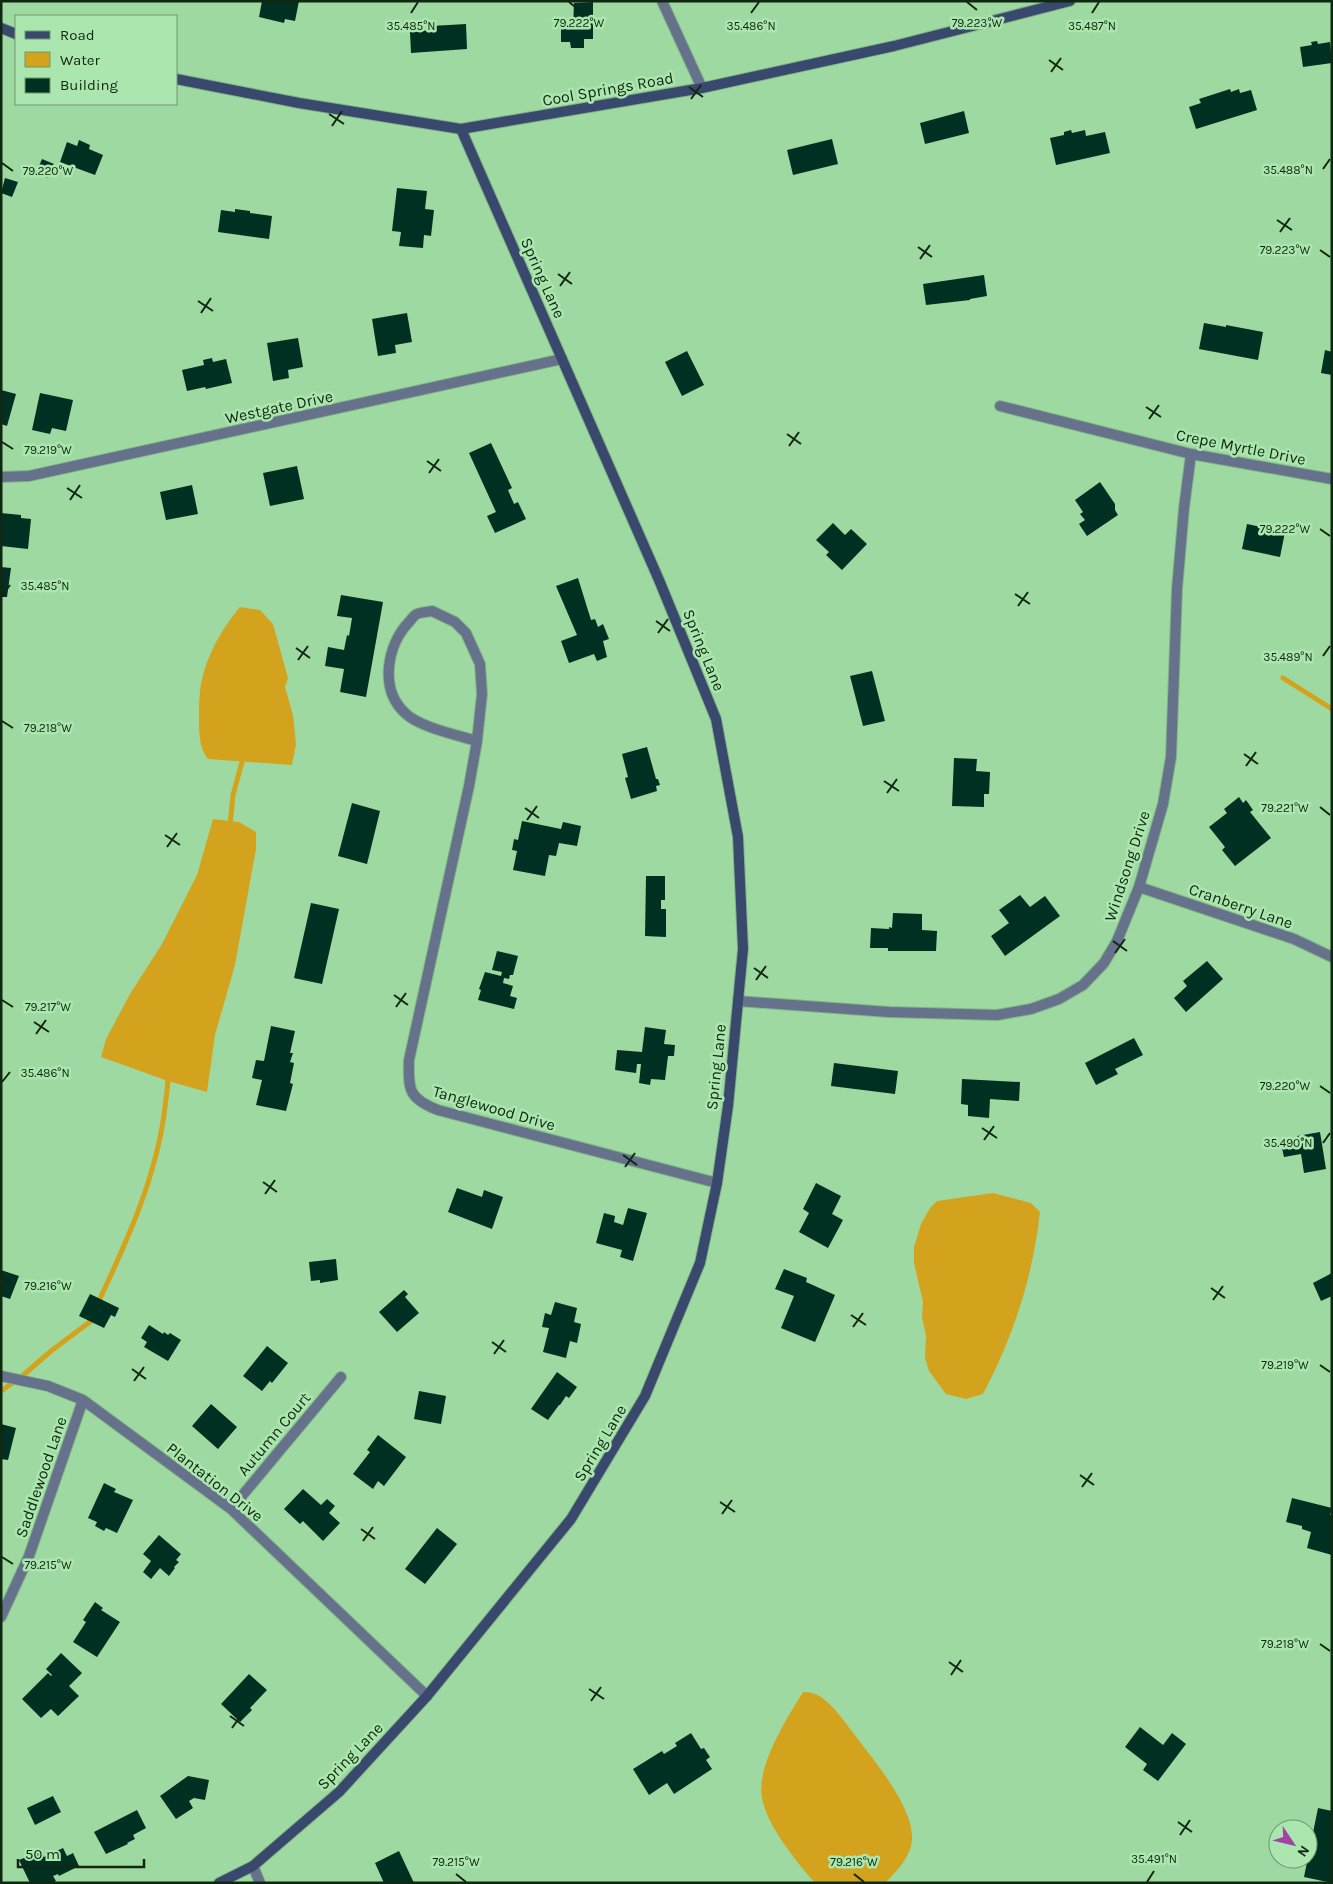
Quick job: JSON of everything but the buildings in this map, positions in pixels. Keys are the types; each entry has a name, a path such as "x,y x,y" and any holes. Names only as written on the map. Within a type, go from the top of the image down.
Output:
{"street":[{"path":"662,1 702,88"},
{"name":"Cool Springs Road","path":"178,79 300,103 461,129 702,88 894,46 1070,1"},
{"path":"1,28 15,34"},
{"name":"Spring Lane","path":"219,1883 252,1866 339,1792 427,1696 571,1518 645,1396 700,1263 717,1184 728,1106 743,949 738,837 716,719 659,580 461,129"},
{"name":"Westgate Drive","path":"1,477 29,476 562,359"},
{"name":"Crepe Myrtle Drive","path":"1000,406 1191,454 1332,479"},
{"name":"Windsong Drive","path":"738,1001 888,1012 997,1015 1031,1009 1059,999 1083,985 1104,963 1117,941 1139,887 1163,804 1171,757 1177,589 1191,454"},
{"name":"Tanglewood Drive","path":"477,741 429,726 405,714 394,698 389,675 390,653 400,631 416,614 432,611 455,622 466,633 480,664 482,694 477,741 469,786 409,1060 408,1078 412,1094 421,1104 438,1110 717,1184"},
{"name":"Cranberry Lane","path":"1139,887 1294,939 1332,957"},
{"name":"Plantation Drive","path":"1,1376 48,1386 83,1400 231,1509 427,1696"},
{"name":"Autumn Court","path":"231,1509 341,1378"},
{"name":"Saddlewood Lane","path":"1,1617 29,1556 83,1400"},
{"path":"252,1866 260,1883"}],"water":[{"path":"240,607 260,610 273,624 288,678 285,687 293,715 296,744 292,765 208,759 203,750 200,740 199,723 199,698 202,679 214,646"},
{"path":"213,819 239,822 256,832 256,849 235,965 215,1035 207,1092 168,1081 101,1057 106,1039 130,994 162,944 197,875"},
{"path":"993,1193 1031,1203 1040,1212 1037,1236 1027,1283 1004,1351 983,1394 966,1399 946,1394 929,1371 925,1358 926,1336 922,1317 923,1302 914,1263 914,1247 921,1224 930,1208 937,1201"},
{"path":"803,1692 821,1697 839,1714 881,1769 906,1812 911,1826 911,1846 903,1863 885,1883 815,1883 791,1854 765,1809 761,1785 768,1757"}],"waterway":[{"path":"1283,678 1332,709"},
{"path":"230,826 233,795 242,762 241,756"},
{"path":"98,1303 120,1256 148,1183 161,1133 168,1077"},
{"path":"1,1391 91,1321 93,1316"}]}
